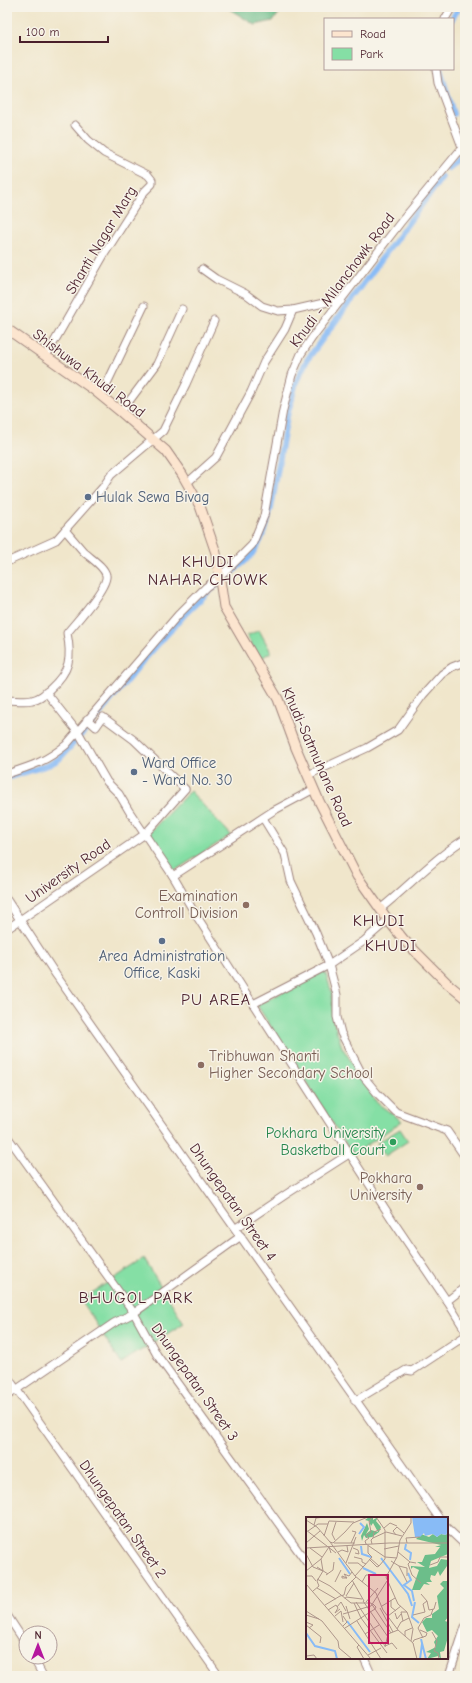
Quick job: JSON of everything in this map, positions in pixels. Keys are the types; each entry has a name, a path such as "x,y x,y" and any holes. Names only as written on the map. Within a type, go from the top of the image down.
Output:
{"main road":[{"name":"Shishuwa Khudi Road","path":"7,329 121,412 166,451 187,483"},
{"name":"Khudi-Satmuhane Road","path":"187,483 200,506 216,552 224,607 278,699 296,748 314,789 357,876 388,920 418,954 465,998"}],"street":[{"path":"446,18 452,7"},
{"path":"436,70 438,83 463,152"},
{"name":"Shanti Nagar Marg","path":"46,356 105,253 144,192 152,184 152,180 148,175 104,153 88,140 75,125"},
{"name":"Khudi - Milanchowk Road","path":"7,774 50,758 66,745 178,615 206,587 220,582 252,545 264,516 283,410 292,375 301,354 400,223 463,152"},
{"path":"202,269 216,279 246,294 262,306 278,311 294,310 322,303 341,301"},
{"path":"101,396 144,306"},
{"path":"121,412 157,364 182,309"},
{"path":"187,483 216,457 251,392 264,362 285,329 294,310"},
{"path":"7,562 56,540 111,476 163,431 214,321"},
{"path":"7,700 33,700 46,692 60,680 69,664 70,650 67,633 89,608 106,582 106,575 102,568 84,552 65,530"},
{"path":"308,775 360,751 398,730 422,695 442,674 452,667 464,664"},
{"path":"46,692 77,731 107,782 119,794 174,876 194,912 349,1154 465,1330"},
{"name":"University Road","path":"7,929 145,834 185,789 139,745 103,717 96,727 87,719"},
{"path":"174,876 263,818 314,789"},
{"path":"263,818 285,854 290,881 316,933 329,965 337,995 337,1017 341,1033 363,1076 396,1112 447,1131 465,1157"},
{"path":"380,909 396,898 431,864 448,850 465,839"},
{"name":"Dhungepatan Street 4","path":"7,900 65,987 438,1517"},
{"path":"253,1004 329,965 364,941 388,920"},
{"name":"Dhungepatan Street 3","path":"7,1136 134,1313 157,1355 306,1562"},
{"path":"236,1228 349,1154"},
{"path":"7,1396 114,1323 134,1313 241,1236"},
{"path":"447,1301 465,1287"},
{"path":"355,1400 406,1370 412,1371 465,1336"},
{"name":"Dhungepatan Street 2","path":"7,1376 219,1676"},
{"path":"448,1529 465,1545"},
{"path":"7,1615 18,1632"},
{"path":"449,1676 465,1627"},
{"path":"364,1659 372,1676"},
{"path":"37,1665 43,1676"}],"green space":[{"path":"226,7 284,7 273,21 255,25"},
{"path":"259,630 271,652 260,659 247,636"},
{"path":"190,791 231,835 174,871 148,834"},
{"path":"325,971 332,993 333,1020 342,1047 377,1103 402,1121 353,1155 257,1005"},
{"name":"Pokhara University Basketball Court","path":"400,1129 408,1141 385,1156 377,1143"},
{"name":"BHUGOL PARK","path":"144,1259 184,1323 121,1363 81,1300"}],"waterway":[{"path":"453,18 459,7"},
{"path":"440,70 453,114"},
{"path":"448,168 465,154"},
{"path":"7,778 48,765 59,759 92,723 141,663 186,613 207,593 250,557 260,541 266,527 271,508 287,416 296,382 307,360 442,177"}],"place":[{"name":"Hulak Sewa Bivag","path":"88,497"},
{"name":"Ward Office - Ward No. 30","path":"134,772"},
{"name":"Examination Controll Division","path":"246,905"},
{"name":"Area Administration Office, Kaski","path":"162,941"},
{"name":"Tribhuwan Shanti Higher Secondary School","path":"201,1065"},
{"name":"Pokhara University Basketball Court","path":"393,1142"},
{"name":"Pokhara University","path":"420,1187"}],"district":[{"name":"KHUDI NAHAR CHOWK","path":"208,570"},
{"name":"KHUDI","path":"379,920"},
{"name":"KHUDI","path":"391,945"},
{"name":"PU AREA","path":"216,999"},
{"name":"BHUGOL PARK","path":"136,1297"}]}
